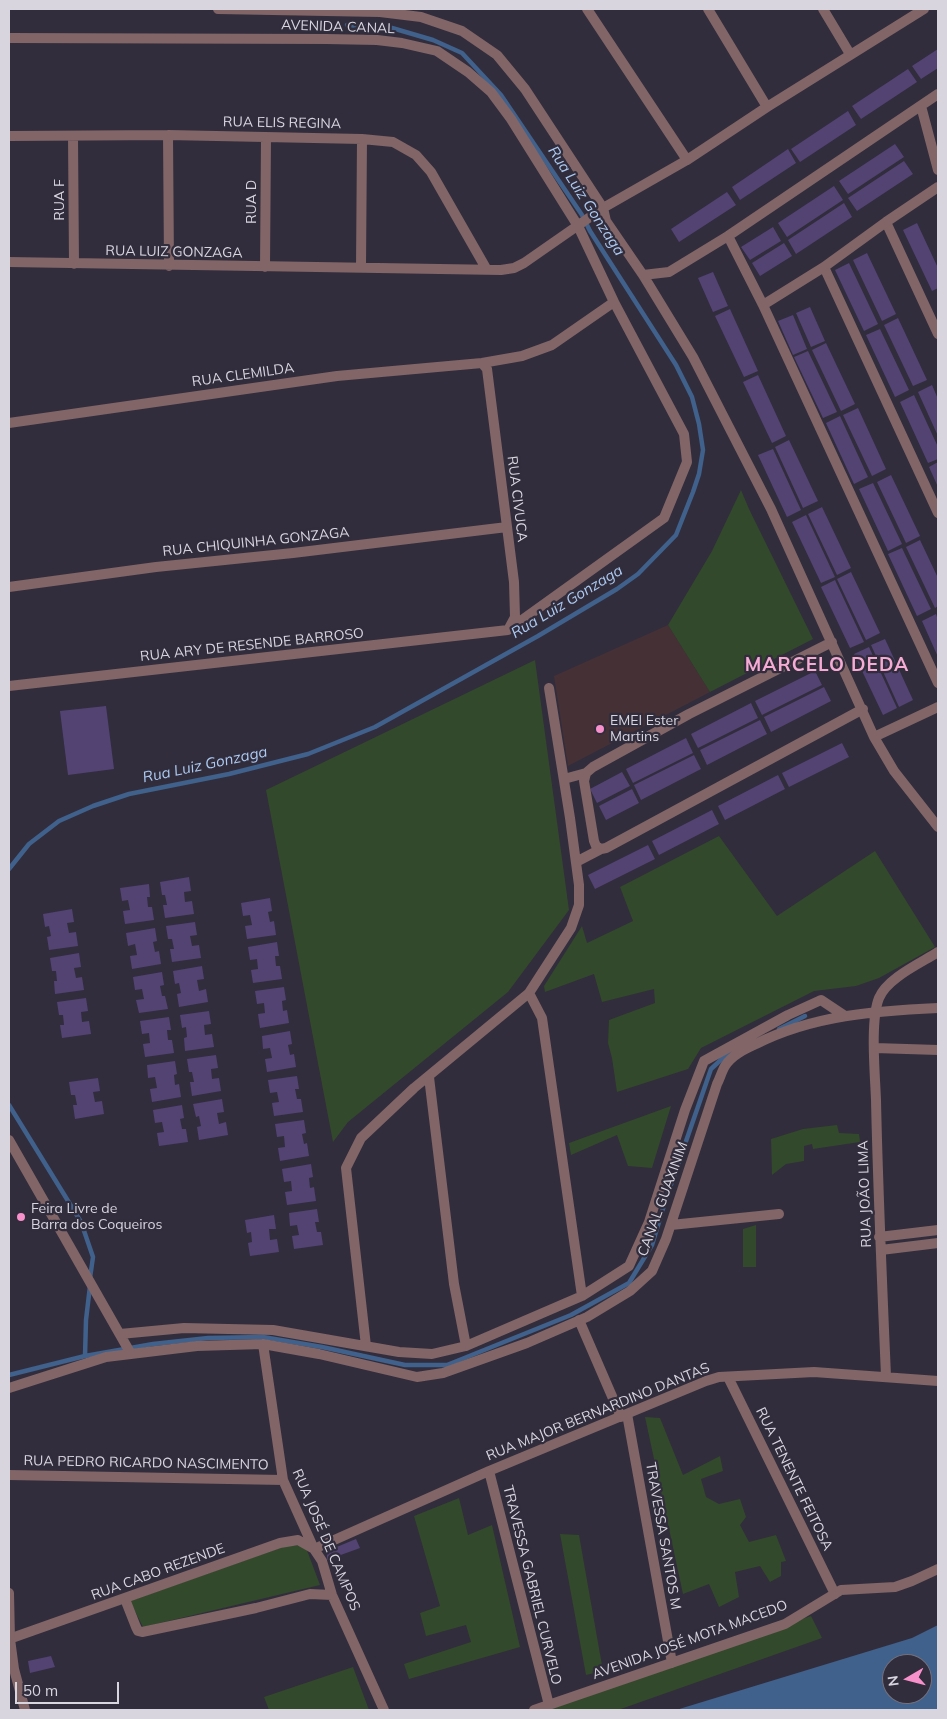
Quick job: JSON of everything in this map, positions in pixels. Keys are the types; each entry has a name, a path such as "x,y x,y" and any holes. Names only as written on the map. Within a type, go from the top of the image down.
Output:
{"street":[{"name":"AVENIDA CANAL","path":"218,9 380,12 420,17 462,31 497,55 526,89 606,221 643,275 694,357 771,509 874,738 894,771 938,827"},
{"path":"587,9 687,160"},
{"path":"708,9 767,106"},
{"path":"824,9 850,54"},
{"name":"RUA LUIZ GONZAGA","path":"9,262 487,270 514,268 600,211 687,160 767,106 924,9"},
{"name":"AVENIDA CANAL","path":"9,38 377,40 402,43 436,51 468,72 491,92 511,119 580,225 614,302 684,434 686,462 664,518 503,631"},
{"path":"643,275 669,272 728,236 938,94"},
{"path":"920,106 938,170"},
{"path":"168,135 169,266"},
{"name":"RUA ELIS REGINA","path":"9,136 168,135 362,139 393,142 416,155 431,172 487,270"},
{"name":"RUA F","path":"73,136 74,264"},
{"name":"RUA D","path":"265,266 266,137"},
{"path":"362,139 362,267"},
{"path":"763,305 824,267 938,187"},
{"path":"886,222 938,334"},
{"path":"728,236 763,305 938,683"},
{"path":"824,267 938,513"},
{"name":"RUA CLEMILDA","path":"9,422 336,376 482,363 522,356 552,345 614,302"},
{"name":"RUA CIVUCA","path":"482,363 487,369 514,582 515,617 503,631"},
{"name":"RUA CHIQUINHA GONZAGA","path":"9,587 156,567 293,553 507,526"},
{"name":"RUA ARY DE RESENDE BARROSO","path":"9,686 503,631"},
{"path":"564,779 586,772 689,714 832,642"},
{"path":"366,1346 346,1168 361,1138 414,1088 529,993 571,928 579,905 576,862 549,688"},
{"path":"874,738 938,707"},
{"path":"576,862 606,848 862,709"},
{"path":"586,772 584,781 594,841 601,849"},
{"name":"RUA JOÃO LIMA","path":"886,1376 880,1250 875,1048 876,1011 879,998 885,988 896,978 938,952"},
{"path":"529,993 542,1018 582,1296"},
{"path":"120,1334 184,1328 274,1330 400,1352 432,1354 466,1346 582,1296 629,1266 650,1222 685,1110 704,1061 788,1015 821,1000 845,1016"},
{"name":"CANAL GUAXINIM","path":"9,1388 106,1357 197,1346 263,1344 319,1354 417,1377 444,1373 527,1343 579,1320 630,1291 652,1271 671,1225 718,1084 726,1065 740,1052 776,1034 810,1022 876,1011 938,1008"},
{"path":"875,1048 938,1050"},
{"path":"429,1077 454,1284 466,1346"},
{"path":"9,1140 131,1354"},
{"path":"671,1225 779,1214"},
{"path":"880,1237 938,1230"},
{"path":"880,1250 938,1243"},
{"name":"TRAVESSA SANTOS M","path":"579,1320 624,1415 672,1663"},
{"name":"RUA JOSÉ DE CAMPOS","path":"263,1344 283,1480 314,1548 322,1561 332,1595 384,1710"},
{"name":"RUA MAJOR BERNARDINO DANTAS","path":"314,1548 489,1471 706,1381 728,1377 814,1372 938,1380"},
{"name":"RUA TENENTE FEITOSA","path":"728,1377 835,1594"},
{"name":"TRAVESSA GABRIEL CURVELO","path":"489,1471 549,1705"},
{"name":"RUA PEDRO RICARDO NASCIMENTO","path":"9,1474 283,1480"},
{"name":"RUA CABO REZENDE","path":"9,1639 280,1543 298,1540 314,1548"},
{"name":"AVENIDA JOSÉ MOTA MACEDO","path":"534,1710 785,1624 841,1590 895,1587 938,1569"},
{"path":"9,1592 9,1639 14,1669 25,1710"},
{"path":"126,1599 138,1631 142,1632 256,1608 310,1594 332,1595"}],"shaded area":[{"name":"EMEI Ester Martins","path":"668,625 710,692 568,766 554,676"}],"green space":[{"path":"741,490 813,639 710,692 668,625 712,551"},
{"path":"535,660 569,910 508,992 348,1122 333,1142 266,790"},
{"path":"719,836 777,916 875,851 935,947 879,978 856,986 814,991 701,1048 688,1069 617,1092 608,1043 609,1020 655,1003 654,989 602,1002 594,974 545,992 544,986 582,926 587,943 633,921 620,887"},
{"path":"671,1106 652,1168 628,1166 617,1135 571,1155 569,1143"},
{"path":"837,1125 839,1133 859,1134 860,1142 813,1149 812,1144 804,1146 804,1161 786,1164 772,1175 771,1139 803,1129"},
{"path":"756,1225 756,1267 743,1267 743,1229"},
{"path":"645,1417 660,1418 683,1475 720,1456 723,1471 701,1479 706,1497 719,1504 740,1499 746,1517 740,1525 749,1542 776,1535 786,1561 781,1562 781,1576 770,1582 760,1566 735,1572 739,1597 719,1607 709,1584 683,1594"},
{"path":"459,1498 468,1535 492,1525 520,1647 409,1679 404,1664 471,1642 466,1625 426,1636 420,1613 440,1606 414,1516"},
{"path":"560,1534 579,1535 603,1671 586,1675"},
{"path":"305,1545 320,1585 143,1627 130,1601 286,1546"},
{"path":"811,1616 822,1638 618,1710 537,1710"},
{"path":"353,1667 369,1710 269,1710 264,1697"}],"water":[{"path":"938,1625 938,1710 676,1710 912,1638"}],"building":[{"path":"938,49 938,68 921,79 912,66"},
{"path":"908,69 917,82 861,119 852,106"},
{"path":"848,111 856,125 800,162 791,149"},
{"path":"895,144 904,157 848,194 839,181"},
{"path":"788,149 796,163 740,200 732,187"},
{"path":"904,161 913,174 857,211 848,198"},
{"path":"834,186 843,200 787,237 778,223"},
{"path":"727,192 736,205 679,242 671,229"},
{"path":"844,203 852,217 796,254 788,240"},
{"path":"917,223 938,268 938,288 932,291 903,230"},
{"path":"773,227 781,241 750,260 741,247"},
{"path":"784,243 792,256 760,276 752,263"},
{"path":"867,253 896,314 882,321 853,260"},
{"path":"849,263 878,324 864,331 835,270"},
{"path":"713,272 728,306 713,312 698,278"},
{"path":"810,307 825,341 811,347 796,313"},
{"path":"730,309 758,371 744,377 715,316"},
{"path":"793,315 807,349 793,355 778,321"},
{"path":"898,318 927,380 913,386 884,325"},
{"path":"880,329 909,390 895,397 866,335"},
{"path":"826,343 855,404 841,411 812,350"},
{"path":"808,351 837,412 823,418 794,357"},
{"path":"758,375 786,436 772,443 743,382"},
{"path":"932,385 938,399 938,436 918,392"},
{"path":"914,395 938,447 938,459 928,463 900,402"},
{"path":"858,408 886,469 872,476 843,415"},
{"path":"840,416 868,477 854,484 826,423"},
{"path":"789,440 818,501 803,508 775,447"},
{"path":"773,449 801,510 787,517 758,455"},
{"path":"938,462 938,487 929,467"},
{"path":"891,475 920,536 906,543 877,482"},
{"path":"873,483 902,544 888,551 859,489"},
{"path":"822,507 851,568 837,575 808,514"},
{"path":"806,515 835,577 821,583 792,522"},
{"path":"920,540 938,578 938,606 935,608 906,547"},
{"path":"902,548 931,609 917,616 888,554"},
{"path":"851,572 880,633 866,640 837,579"},
{"path":"835,580 864,642 850,648 821,587"},
{"path":"936,614 938,620 938,657 922,621"},
{"path":"885,639 913,700 899,707 871,645"},
{"path":"869,647 897,708 883,715 854,654"},
{"path":"815,671 822,685 762,715 755,701"},
{"path":"824,687 831,701 771,732 764,717"},
{"path":"751,703 758,718 698,748 691,734"},
{"path":"106,706 114,769 68,775 60,711"},
{"path":"760,720 767,734 707,765 700,750"},
{"path":"686,738 693,753 633,783 626,769"},
{"path":"842,743 849,757 789,787 782,773"},
{"path":"694,755 701,769 641,800 634,785"},
{"path":"622,772 630,786 597,803 590,789"},
{"path":"778,775 785,789 725,820 718,806"},
{"path":"632,789 639,803 606,820 599,806"},
{"path":"712,810 719,824 659,855 652,841"},
{"path":"648,845 655,859 595,889 588,875"},
{"path":"189,877 191,891 184,892 185,902 192,901 194,914 165,918 163,905 167,905 165,895 162,895 160,882"},
{"path":"149,884 150,897 147,897 148,907 152,907 154,920 125,924 123,911 130,910 128,900 122,901 120,888"},
{"path":"270,898 272,911 268,912 270,922 274,921 276,935 247,939 245,926 252,925 250,915 243,916 241,903"},
{"path":"72,909 74,922 67,923 69,933 76,932 78,946 49,950 47,937 51,936 49,926 45,927 43,914"},
{"path":"195,922 197,935 190,936 192,946 199,945 201,958 172,962 170,949 174,949 172,939 168,939 166,926"},
{"path":"155,928 157,941 153,942 155,952 159,951 161,964 132,969 130,956 137,955 135,944 128,946 126,933"},
{"path":"277,942 279,956 275,956 276,966 280,966 282,979 253,983 251,970 258,969 257,959 250,960 248,947"},
{"path":"79,953 81,967 74,968 76,978 82,977 84,990 55,994 54,981 57,981 56,971 52,971 50,958"},
{"path":"202,966 204,979 197,980 199,991 206,989 208,1002 179,1007 177,994 181,993 179,983 175,984 173,971"},
{"path":"162,972 164,985 160,986 168,1009 139,1013 136,1000 144,999 142,989 135,990 133,977"},
{"path":"284,987 286,1000 282,1001 283,1011 287,1010 289,1023 260,1028 258,1014 265,1013 264,1003 257,1004 255,991"},
{"path":"86,998 88,1011 81,1012 82,1022 89,1021 91,1034 62,1038 60,1025 64,1025 63,1015 59,1015 57,1002"},
{"path":"209,1011 211,1024 204,1025 205,1035 212,1034 214,1047 185,1051 184,1038 187,1037 186,1027 182,1028 180,1015"},
{"path":"169,1017 171,1030 167,1030 168,1040 172,1040 174,1053 145,1057 143,1044 150,1043 149,1033 142,1034 140,1021"},
{"path":"290,1031 292,1044 288,1045 290,1055 294,1054 296,1067 267,1072 265,1059 272,1058 270,1048 263,1049 262,1036"},
{"path":"216,1055 218,1068 211,1069 212,1079 219,1078 221,1091 192,1096 190,1082 194,1082 192,1072 189,1072 187,1059"},
{"path":"175,1061 177,1074 174,1075 175,1085 179,1084 181,1097 152,1102 150,1089 157,1088 155,1077 148,1078 147,1065"},
{"path":"297,1076 299,1089 295,1089 297,1099 301,1099 303,1112 274,1116 272,1103 279,1102 277,1092 270,1093 268,1080"},
{"path":"98,1078 100,1091 93,1092 95,1102 102,1101 104,1114 75,1119 73,1105 77,1105 75,1095 71,1095 69,1082"},
{"path":"222,1099 224,1112 217,1113 219,1124 226,1122 228,1135 199,1140 197,1127 201,1126 199,1116 196,1117 193,1104"},
{"path":"182,1105 184,1118 180,1119 182,1129 186,1129 188,1142 159,1146 157,1133 164,1132 162,1122 155,1123 153,1110"},
{"path":"304,1120 306,1133 302,1134 304,1144 307,1143 309,1156 280,1161 278,1148 285,1147 284,1136 277,1137 275,1124"},
{"path":"311,1164 313,1177 309,1178 310,1188 314,1187 316,1201 287,1205 285,1192 292,1191 291,1181 284,1182 282,1169"},
{"path":"317,1209 319,1222 315,1222 317,1232 321,1232 323,1245 294,1249 292,1236 299,1235 297,1225 290,1226 289,1213"},
{"path":"274,1215 276,1229 269,1229 270,1240 277,1239 279,1252 250,1256 248,1243 252,1242 251,1232 247,1233 245,1220"},
{"path":"356,1539 360,1548 327,1560 327,1551"},
{"path":"51,1656 55,1667 30,1673 28,1661"}],"waterway":[{"name":"Rua Luiz Gonzaga","path":"9,869 29,844 59,821 93,806 129,794 229,774 308,754 375,727 538,636 617,589 638,574 676,535 699,474 703,450 692,397 676,365 590,231 582,215 501,95 462,53 433,40 392,28 347,25"},
{"path":"779,1029 805,1016"},
{"path":"9,1375 85,1356 153,1344 208,1338 263,1337 322,1347 405,1365 447,1365 571,1315 629,1283 652,1245 711,1069 725,1056 732,1053"},
{"name":"Rua Luiz Gonzaga","path":"9,1105 81,1222 93,1257 90,1278"},
{"name":"Rua Luiz Gonzaga","path":"85,1356 86,1320 90,1286"}],"place":[{"name":"EMEI Ester Martins","path":"600,729"},
{"name":"Feira Livre de Barra dos Coqueiros","path":"21,1217"}],"district":[{"name":"MARCELO DEDA","path":"827,665"}]}
